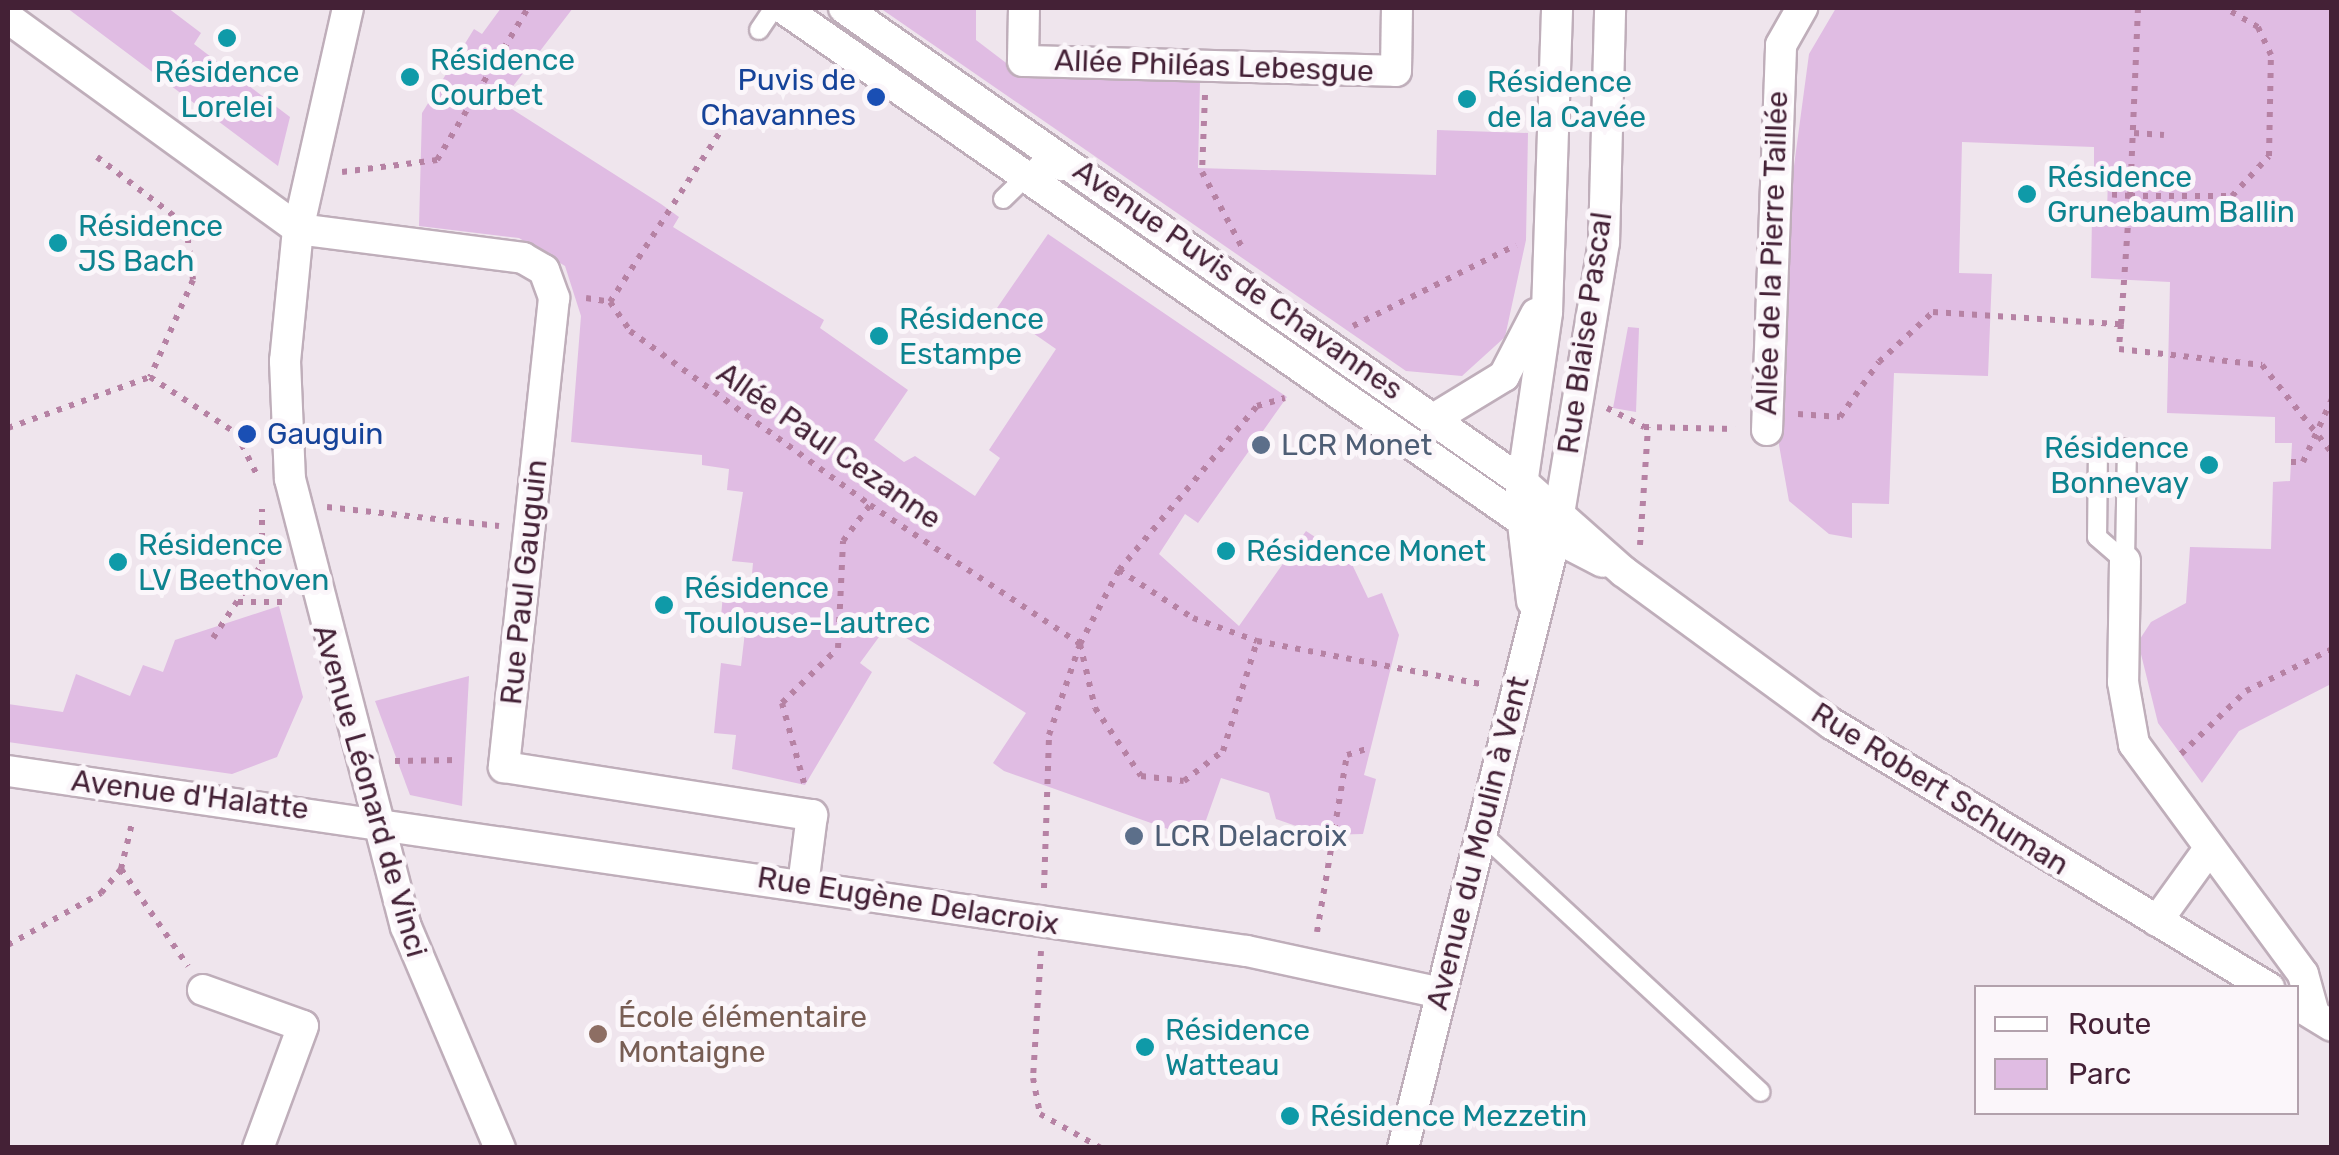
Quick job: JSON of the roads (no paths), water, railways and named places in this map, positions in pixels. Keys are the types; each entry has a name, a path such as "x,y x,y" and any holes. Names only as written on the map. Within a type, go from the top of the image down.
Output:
{"street":[{"name":"Avenue Léonard de Vinci","path":"348,8 298,229 284,389 294,504 314,596 373,818 420,966 500,1148"},
{"name":"Avenue Puvis de Chavannes","path":"783,8 1520,518 1557,524"},
{"name":"Allée Philéas Lebesgue","path":"1024,8 1023,61 1396,71 1397,8"},
{"name":"Rue Blaise Pascal","path":"1534,614 1520,518 1521,481 1550,278 1557,8"},
{"name":"Rue Blaise Pascal","path":"1557,524 1598,283 1610,8"},
{"name":"Allée de la Pierre Taillée","path":"1767,420 1781,46 1802,8"},
{"name":"Avenue Puvis de Chavannes","path":"852,13 1435,418 1521,481 1557,524 1624,572"},
{"path":"8,18 298,229"},
{"name":"Rue Paul Gauguin","path":"298,229 330,238 523,258 544,270 554,298 504,768 812,815 803,886"},
{"path":"1550,278 1598,283"},
{"name":"Rue Blaise Pascal","path":"1435,418 1504,376 1550,278"},
{"name":"Avenue du Moulin à Vent","path":"1403,1148 1557,524"},
{"path":"2125,561 2124,705 2155,779 2303,974 2314,1015"},
{"name":"Rue Robert Schuman","path":"1624,572 1878,754 2263,985"},
{"name":"Avenue d'Halatte","path":"8,771 373,818"},
{"name":"Rue Eugène Delacroix","path":"373,818 1311,962 1442,993"},
{"path":"2157,921 2209,849"},
{"path":"203,990 303,1026 258,1148"}],"lane":[{"path":"759,30 774,8"},
{"path":"827,8 852,13"},
{"path":"1003,199 1022,174 1039,164 1106,187"},
{"path":"2098,447 2097,537 2125,561"},
{"path":"2125,561 2127,448"},
{"path":"1481,833 1761,1092"}],"place":[{"name":"Résidence Lorelei","path":"227,38"},
{"name":"Résidence Courbet","path":"410,77"},
{"name":"Puvis de Chavannes","path":"876,97"},
{"name":"Résidence de la Cavée","path":"1467,99"},
{"name":"Résidence Grunebaum Ballin","path":"2027,194"},
{"name":"Résidence JS Bach","path":"58,243"},
{"name":"Résidence Estampe","path":"879,336"},
{"name":"Gauguin","path":"247,434"},
{"name":"LCR Monet","path":"1261,445"},
{"name":"Résidence Bonnevay","path":"2209,465"},
{"name":"Résidence Monet","path":"1226,551"},
{"name":"Résidence LV Beethoven","path":"118,562"},
{"name":"Résidence Toulouse-Lautrec","path":"664,605"},
{"name":"LCR Delacroix","path":"1134,836"},
{"name":"École élémentaire Montaigne","path":"598,1034"},
{"name":"Résidence Watteau","path":"1145,1047"},
{"name":"Résidence Mezzetin","path":"1290,1116"}]}
